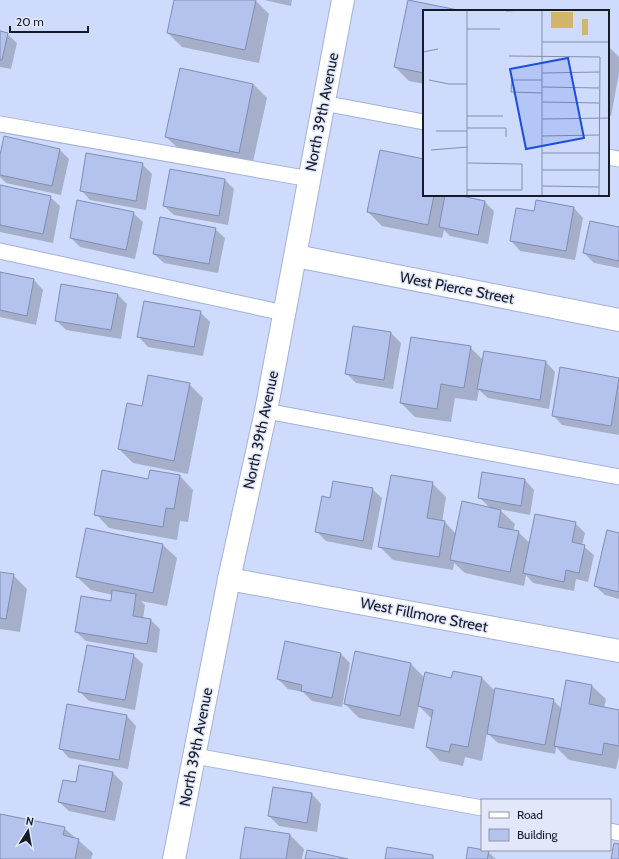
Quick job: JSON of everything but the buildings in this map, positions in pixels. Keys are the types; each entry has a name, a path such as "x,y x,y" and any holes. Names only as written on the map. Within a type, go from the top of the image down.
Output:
{"street":[{"name":"North 39th Avenue","path":"174,859 229,579 266,411 343,0"},
{"name":"West Pierce Street","path":"296,256 619,320"},
{"name":"West Fillmore Street","path":"229,579 619,651"}],"lane":[{"path":"323,103 423,122"},
{"path":"0,124 310,180"},
{"path":"609,157 619,159"},
{"path":"0,251 284,313"},
{"path":"266,411 619,477"},
{"path":"194,756 481,808"}]}
